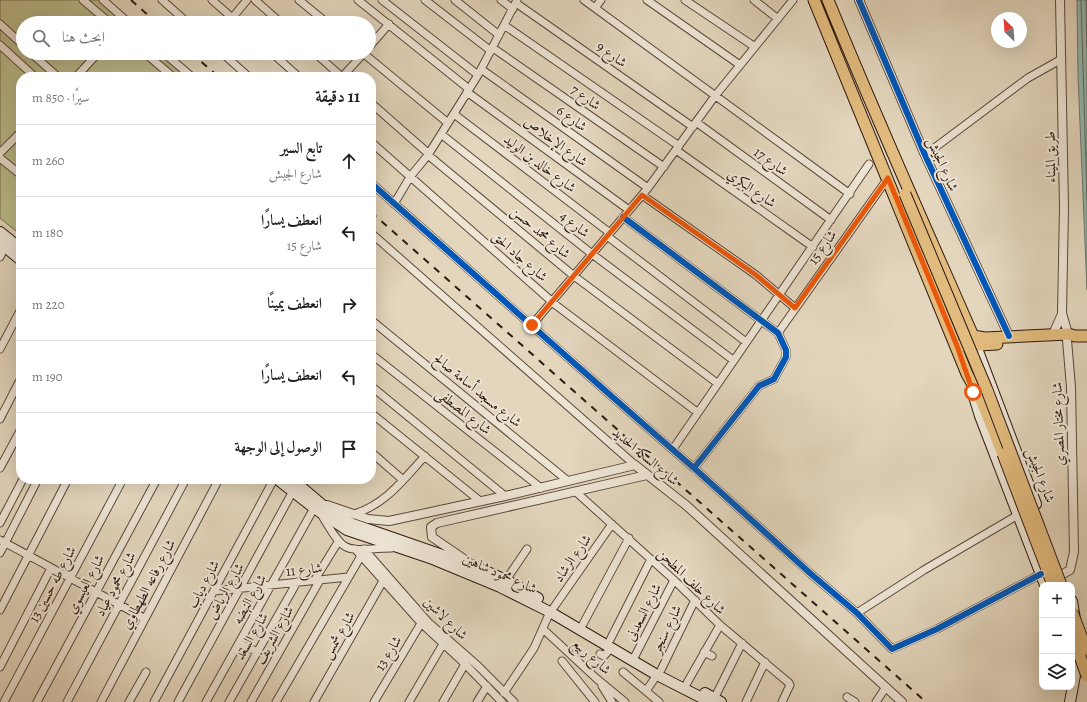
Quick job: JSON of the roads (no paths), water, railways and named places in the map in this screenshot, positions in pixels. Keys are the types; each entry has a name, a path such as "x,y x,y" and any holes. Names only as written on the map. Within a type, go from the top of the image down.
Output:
{"main road":[{"path":"814,0 957,346 980,416 1018,515 1046,582"},
{"name":"شارع الجيش","path":"828,0 883,132 975,341 1062,580"},
{"path":"883,132 888,153 987,390 1062,580"},
{"path":"0,232 16,246"},
{"path":"3,245 16,256"},
{"path":"998,340 1009,336 1052,334 1076,336"},
{"path":"957,346 975,341 1076,336"},
{"path":"967,374 980,397 1003,454 1046,582"},
{"name":"شارع محمود شاهين","path":"283,484 347,530 488,581 583,624 610,644 635,656 659,672 687,683 715,701"},
{"name":"شارع محمود شاهين","path":"296,484 317,507 335,514 362,528 474,566 506,580 552,610 610,644 659,672 715,701"},
{"path":"1070,702 1076,657 1075,614"},
{"path":"1074,618 1087,651"},
{"path":"1075,642 1087,676"},
{"path":"1064,702 1067,690"}],"street":[{"path":"83,0 102,16"},
{"path":"103,0 120,16"},
{"path":"162,0 180,16"},
{"path":"212,0 226,16"},
{"path":"233,16 247,0"},
{"path":"255,0 273,16"},
{"path":"299,0 318,16"},
{"name":"شارع الإخلاص","path":"358,0 389,24 468,91 629,210"},
{"name":"شارع 6","path":"382,0 480,72 648,188"},
{"name":"شارع 7","path":"425,0 492,49 664,167"},
{"path":"455,0 499,35"},
{"name":"شارع 9","path":"501,0 515,4 694,124"},
{"path":"584,0 850,194"},
{"path":"595,8 601,0"},
{"path":"647,0 740,65"},
{"path":"685,0 755,47"},
{"path":"754,0 778,19"},
{"path":"532,325 648,188 715,96 793,0"},
{"name":"شارع الجيش","path":"859,0 925,155 1009,336"},
{"name":"طريق الميناء","path":"1052,334 1062,313 1064,207 1060,0"},
{"path":"394,204 410,177 428,154 480,72 515,4"},
{"path":"0,24 16,39"},
{"path":"376,39 389,24"},
{"name":"شارع البكري","path":"504,25 678,148 813,247"},
{"path":"0,44 16,59"},
{"path":"17,60 30,72"},
{"path":"39,60 52,72"},
{"path":"81,72 92,60"},
{"path":"153,60 167,72"},
{"path":"172,60 186,72"},
{"path":"230,60 243,72"},
{"path":"280,60 293,72"},
{"path":"323,60 336,72"},
{"path":"346,72 357,60"},
{"path":"372,60 448,123"},
{"path":"925,155 1028,78 1060,60"},
{"name":"شارع محمد حسن","path":"376,107 428,154 574,276 717,384"},
{"name":"شارع خالد بن الوليد","path":"454,114 746,342"},
{"name":"شارع 17","path":"694,124 831,220"},
{"name":"شارع 4","path":"441,134 592,254 733,360"},
{"path":"0,153 16,137"},
{"name":"شارع جاد الحق","path":"376,146 552,302 697,412"},
{"path":"0,158 16,171"},
{"path":"672,449 733,360 781,295 869,164"},
{"name":"شارع 15","path":"778,333 888,178"},
{"path":"376,188 694,468 811,574 857,613 892,649 1039,585"},
{"path":"642,195 781,295 795,308"},
{"path":"623,217 778,333 786,354 774,379 759,386 694,468"},
{"name":"شارع السكة الحديد","path":"376,238 635,465 687,506 902,702"},
{"path":"0,257 3,245"},
{"name":"طريق الميناء","path":"1062,313 1076,336"},
{"path":"0,349 16,319"},
{"name":"شارع مسجد أسامة صالح","path":"376,324 568,481"},
{"name":"شارع مختار المصري","path":"1062,580 1072,566 1074,552 1071,387 1076,336"},
{"name":"شارع المصطفى","path":"376,358 541,488"},
{"path":"0,419 16,388"},
{"path":"376,390 505,496"},
{"path":"376,417 480,501"},
{"path":"0,468 16,438"},
{"path":"376,456 403,480"},
{"path":"354,514 382,502 424,456"},
{"path":"317,507 389,521 541,488 635,465"},
{"path":"474,566 432,537 431,527 437,523 647,475"},
{"path":"0,523 20,484"},
{"path":"0,553 3,541 35,484"},
{"path":"0,610 65,484"},
{"name":"شارع طه حسين 13","path":"4,702 120,484"},
{"name":"شارع العيسوي","path":"37,702 154,484"},
{"name":"شارع محمود عياد","path":"67,702 183,484"},
{"name":"شارع رفاعه الطهطاوي","path":"100,702 215,484"},
{"name":"شارع دياب","path":"154,702 273,484"},
{"name":"شارع الرياض","path":"178,702 293,491"},
{"name":"شارع خلف المطحن","path":"576,492 629,538 720,625 789,683 790,687 782,702"},
{"path":"317,507 338,542"},
{"name":"شارع النهضه","path":"206,702 271,585 317,507"},
{"path":"857,613 924,570 1018,515"},
{"name":"شارع الرشاد","path":"504,693 529,657 552,610 612,524"},
{"path":"583,624 629,538"},
{"path":"3,541 144,618"},
{"name":"شارع لاشين","path":"338,542 348,549 363,552 443,644 465,664 514,702"},
{"name":"شارع الشريف","path":"251,702 338,542"},
{"path":"276,702 363,552 397,547"},
{"path":"506,580 527,549"},
{"path":"600,654 604,656 651,559"},
{"name":"شارع لاشين","path":"371,561 383,581 482,676 497,700"},
{"path":"0,667 51,568"},
{"name":"شارع 11","path":"214,591 348,577"},
{"name":"شارع السعدنى","path":"635,656 674,580"},
{"path":"1046,582 1062,580"},
{"name":"شارع شمس","path":"314,702 383,581"},
{"name":"شارع السعد","path":"229,702 297,582"},
{"name":"شارع سنجر","path":"646,691 659,672 695,600"},
{"name":"شارع 13","path":"374,702 422,620"},
{"path":"687,683 720,625"},
{"name":"شارع ربيع","path":"543,629 597,679 625,702"},
{"path":"239,643 257,652"},
{"path":"715,701 742,643"},
{"path":"409,702 443,644"},
{"path":"704,652 712,656"},
{"path":"562,661 595,702"},
{"path":"746,702 765,662"},
{"path":"443,702 465,664"},
{"path":"129,702 146,672"},
{"path":"623,672 659,702"},
{"path":"597,679 612,702"},
{"path":"477,702 487,686"},
{"path":"876,702 886,687"}],"water":[{"path":"1077,0 1087,0 1087,290 1078,76"}],"railway":[{"path":"131,0 149,16"},
{"path":"199,60 213,72"},
{"path":"376,216 926,702"}]}
